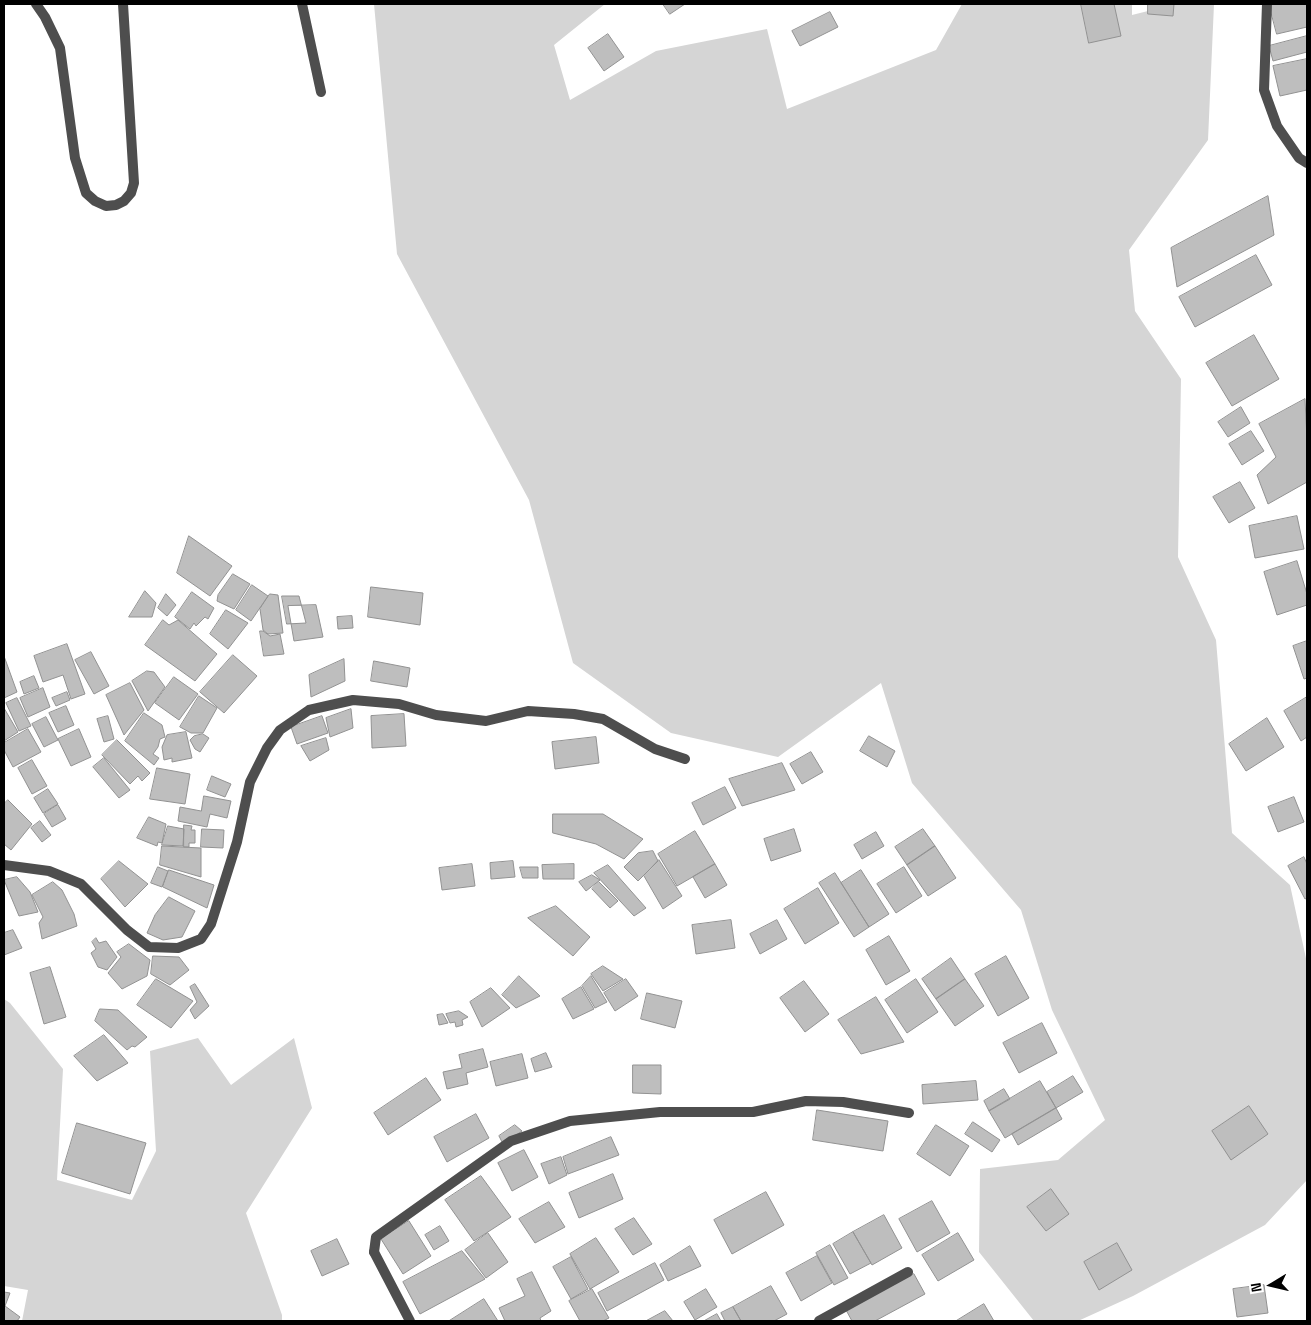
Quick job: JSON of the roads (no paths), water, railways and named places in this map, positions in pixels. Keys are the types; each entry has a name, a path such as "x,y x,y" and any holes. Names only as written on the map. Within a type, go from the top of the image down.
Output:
{"street":[{"path":"36,4 45,17 60,48 75,158 86,193 95,201 106,206 116,205 124,201 131,193 134,183 124,4"},
{"path":"302,4 321,92"},
{"path":"1267,4 1264,90 1277,126 1300,158 1307,163"},
{"path":"4,865 49,871 81,884 127,930 149,947 178,948 201,940 211,924 237,842 250,782 267,748 280,730 309,710 353,700 399,704 436,715 486,721 528,711 574,714 603,719 654,749 685,759"},
{"path":"410,1321 374,1252 376,1237 511,1140 570,1121 660,1112 753,1112 806,1101 843,1102 909,1113"},
{"path":"819,1321 908,1272"}]}
